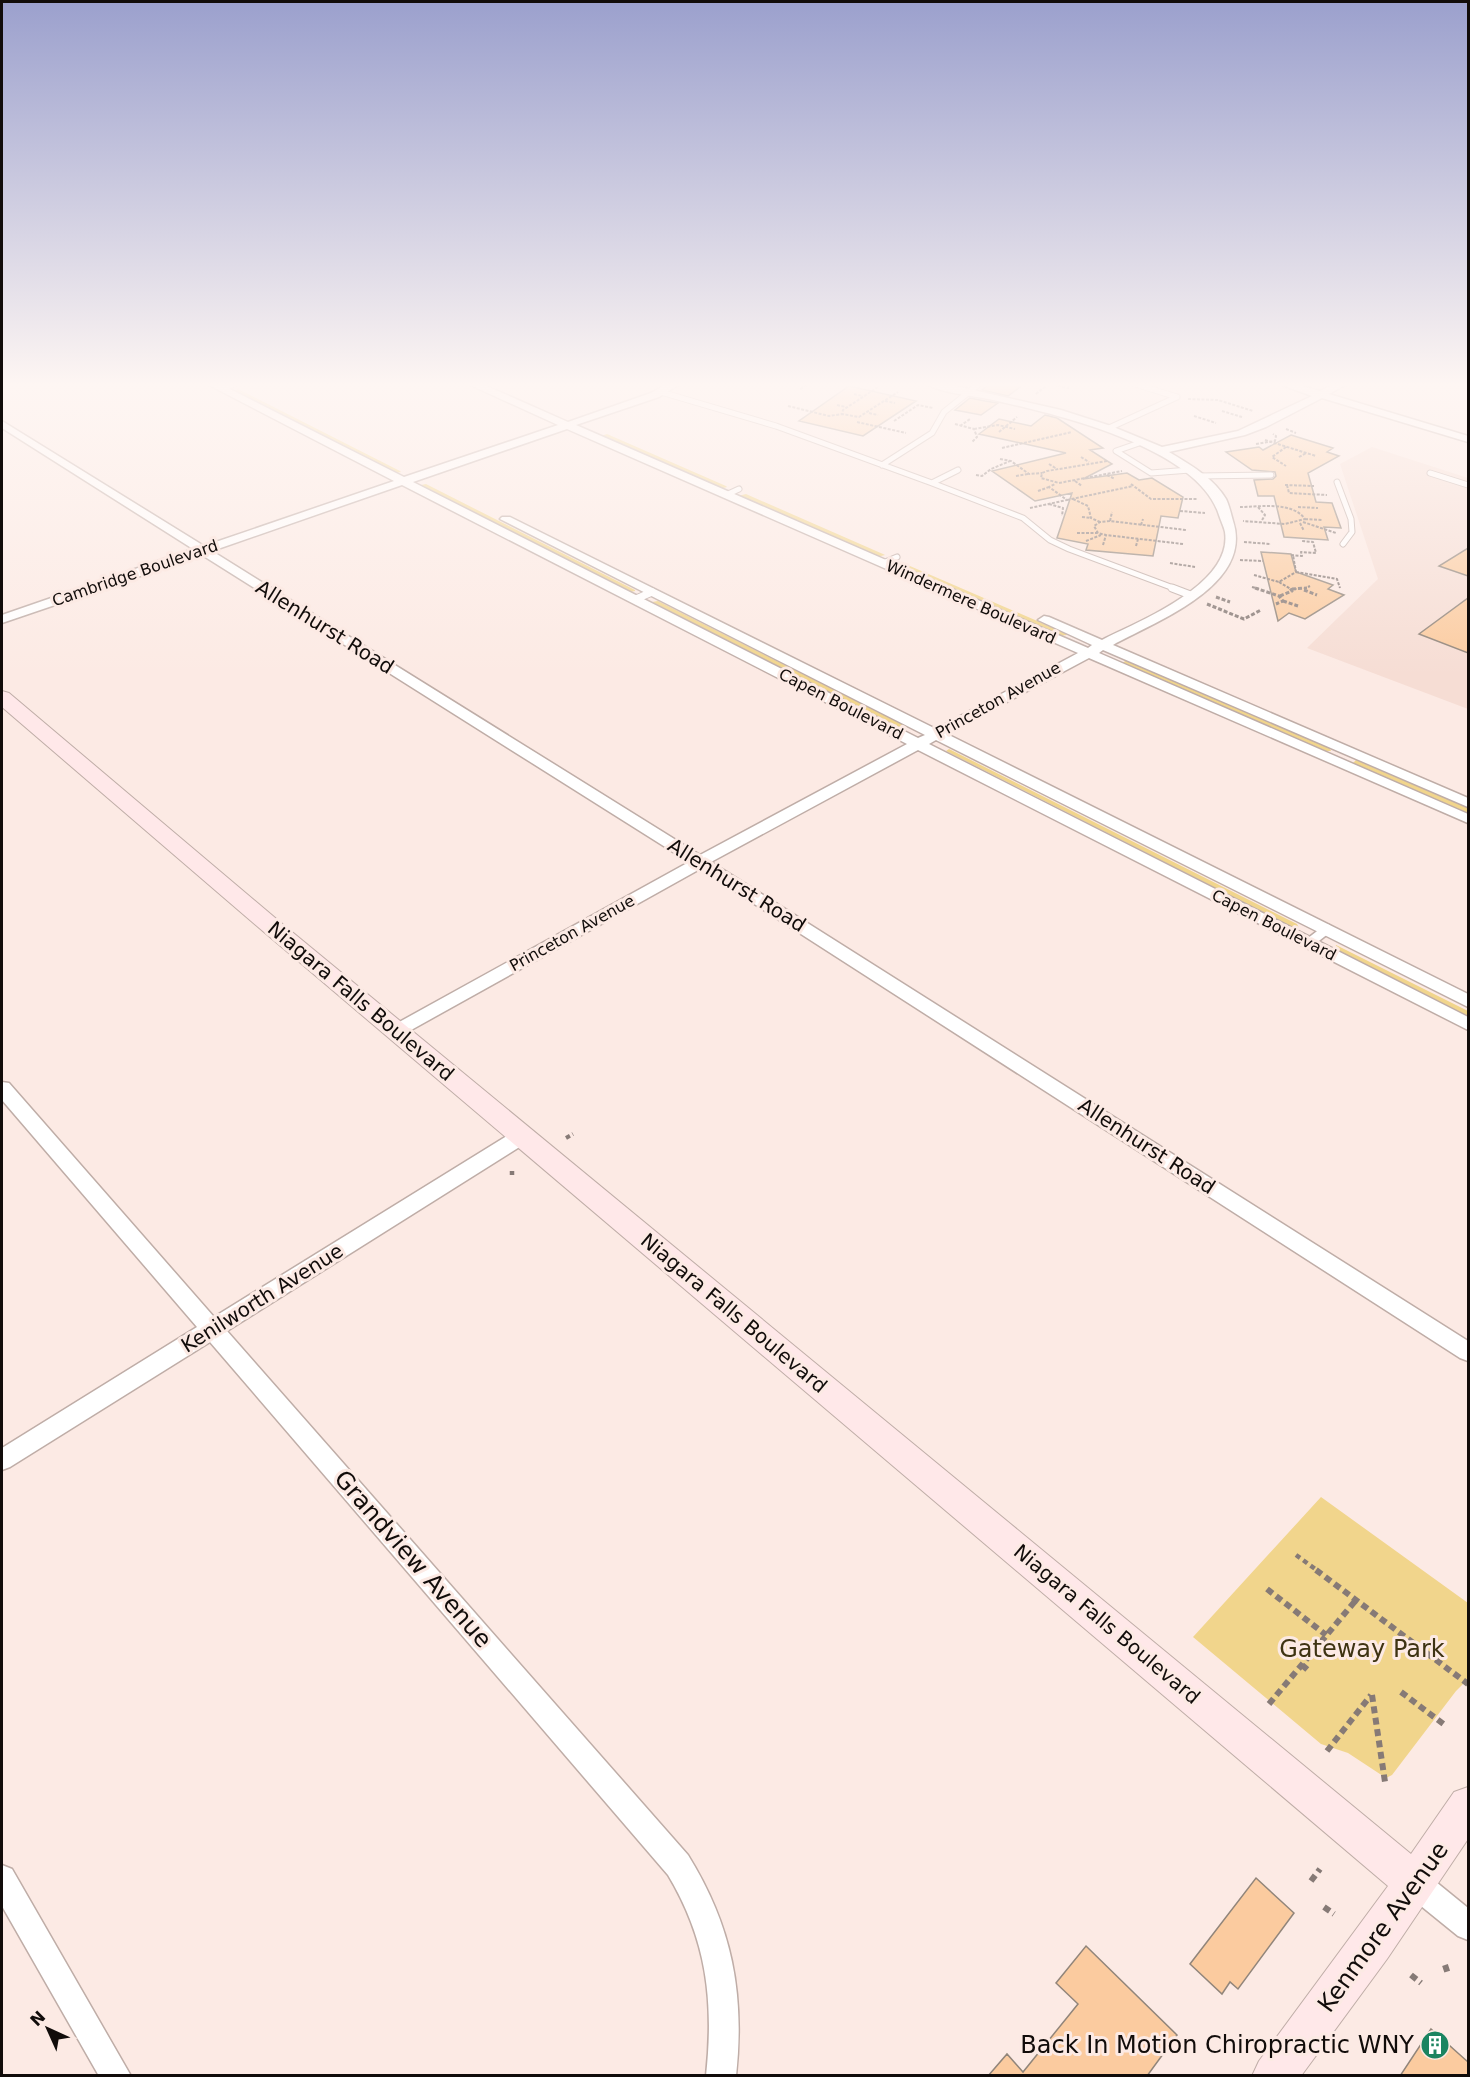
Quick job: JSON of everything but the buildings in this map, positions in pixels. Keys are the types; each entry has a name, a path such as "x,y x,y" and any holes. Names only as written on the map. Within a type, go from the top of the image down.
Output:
{"main road":[{"name":"Niagara Falls Boulevard","path":"2,697 272,927 398,1030 515,1161 1415,1883"},
{"name":"Kenmore Avenue","path":"1274,2076 1415,1883 1468,1806"}],"street":[{"name":"Allenhurst Road","path":"92,481 700,862 1468,1352"},
{"name":"Capen Boulevard","path":"403,481 1468,1024"},
{"name":"Cambridge Boulevard","path":"2,619 403,481"},
{"name":"Capen Boulevard","path":"429,481 1468,1000"},
{"name":"Windermere Boulevard","path":"694,481 1468,819"},
{"name":"Windermere Boulevard","path":"721,481 1468,803"},
{"name":"Princeton Avenue","path":"398,1030 1100,644 1198,599 1222,566 1231,540 1231,527 1221,501 1202,481"},
{"name":"Grandview Avenue","path":"2,1088 213,1328 651,1837 678,1865 695,1890 712,1934 724,1990 724,2052 721,2076"},
{"name":"Kenilworth Avenue","path":"2,1460 213,1328 515,1161"},
{"path":"2,1879 116,2076"},
{"name":"Niagara Falls Boulevard","path":"1415,1883 1468,1926"}],"lane":[{"path":"926,481 1023,518 1050,540 1069,549 1198,599"},
{"path":"932,483 936,481"},
{"path":"1337,482 1352,526 1352,532 1343,544"},
{"path":"726,495 740,489"},
{"path":"883,563 897,557"},
{"path":"636,599 652,592"},
{"path":"1337,762 1350,752"},
{"path":"1309,943 1327,929"}],"path":[{"path":"1045,481 1056,483 1074,481 1082,486"},
{"path":"1038,491 1056,483"},
{"path":"1276,484 1314,486"},
{"path":"1029,508 1132,485 1150,499 1198,499"},
{"path":"1287,485 1289,493 1331,495"},
{"path":"1049,488 1067,500"},
{"path":"1072,499 1088,506 1091,518"},
{"path":"1296,502 1298,507"},
{"path":"1046,504 1063,508 1062,516"},
{"path":"1236,507 1294,509 1304,515 1302,521 1304,531"},
{"path":"1258,507 1265,515 1261,522"},
{"path":"1294,509 1298,507 1318,508"},
{"path":"1180,511 1204,513"},
{"path":"1110,521 1112,512"},
{"path":"1082,517 1100,522"},
{"path":"1141,525 1143,519"},
{"path":"1242,521 1322,520"},
{"path":"1098,533 1094,526 1100,522 1110,521 1186,530"},
{"path":"1302,521 1338,534"},
{"path":"1077,534 1098,533 1183,544"},
{"path":"1102,545 1106,535"},
{"path":"1136,546 1138,539"},
{"path":"1244,542 1271,544"},
{"path":"1296,572 1292,555 1302,556 1301,552 1316,553 1313,542 1302,542"},
{"path":"1240,560 1263,561"},
{"path":"1170,563 1195,567"},
{"path":"1279,582 1296,572 1337,579 1339,587 1333,584"},
{"path":"1254,575 1279,582 1292,589 1317,595"},
{"path":"1303,590 1310,586"},
{"path":"1252,587 1279,596 1290,594 1292,589"},
{"path":"1212,595 1230,602"},
{"path":"1279,596 1282,601 1298,606"},
{"path":"1198,599 1244,619 1261,610"},
{"path":"1276,604 1282,601"},
{"path":"566,1138 573,1134"},
{"path":"1296,1556 1439,1666 1468,1684"},
{"path":"1267,1589 1326,1635"},
{"path":"1269,1704 1356,1600"},
{"path":"1302,1665 1310,1672"},
{"path":"1401,1692 1446,1726"},
{"path":"1327,1751 1372,1695 1385,1782"},
{"path":"1311,1881 1320,1869"},
{"path":"1324,1907 1334,1914"},
{"path":"1445,1965 1448,1974"},
{"path":"1412,1975 1421,1983"}],"shaded area":[{"path":"1346,481 1468,481 1468,709 1307,648 1378,579"}],"green space":[{"path":"702,481 714,481 727,487 720,489"},
{"path":"426,484 635,591 631,592 421,485"},
{"path":"746,494 885,555 877,557 738,496"},
{"path":"903,563 1067,635 1059,636 900,567 899,565"},
{"path":"658,601 906,726 906,729 901,729 652,602"},
{"path":"1127,660 1329,747 1331,751 1323,751 1122,663"},
{"path":"949,749 1297,924 1299,928 1294,928 946,751"},
{"path":"1356,760 1468,808 1468,814 1353,763"},
{"path":"1336,945 1468,1011 1468,1017 1335,949"},
{"name":"Gateway Park","path":"1321,1497 1468,1603 1468,1679 1456,1691 1392,1775 1386,1778 1348,1753 1321,1744 1193,1637"}],"place":[{"name":"Back In Motion Chiropractic WNY","path":"1435,2045"}]}
